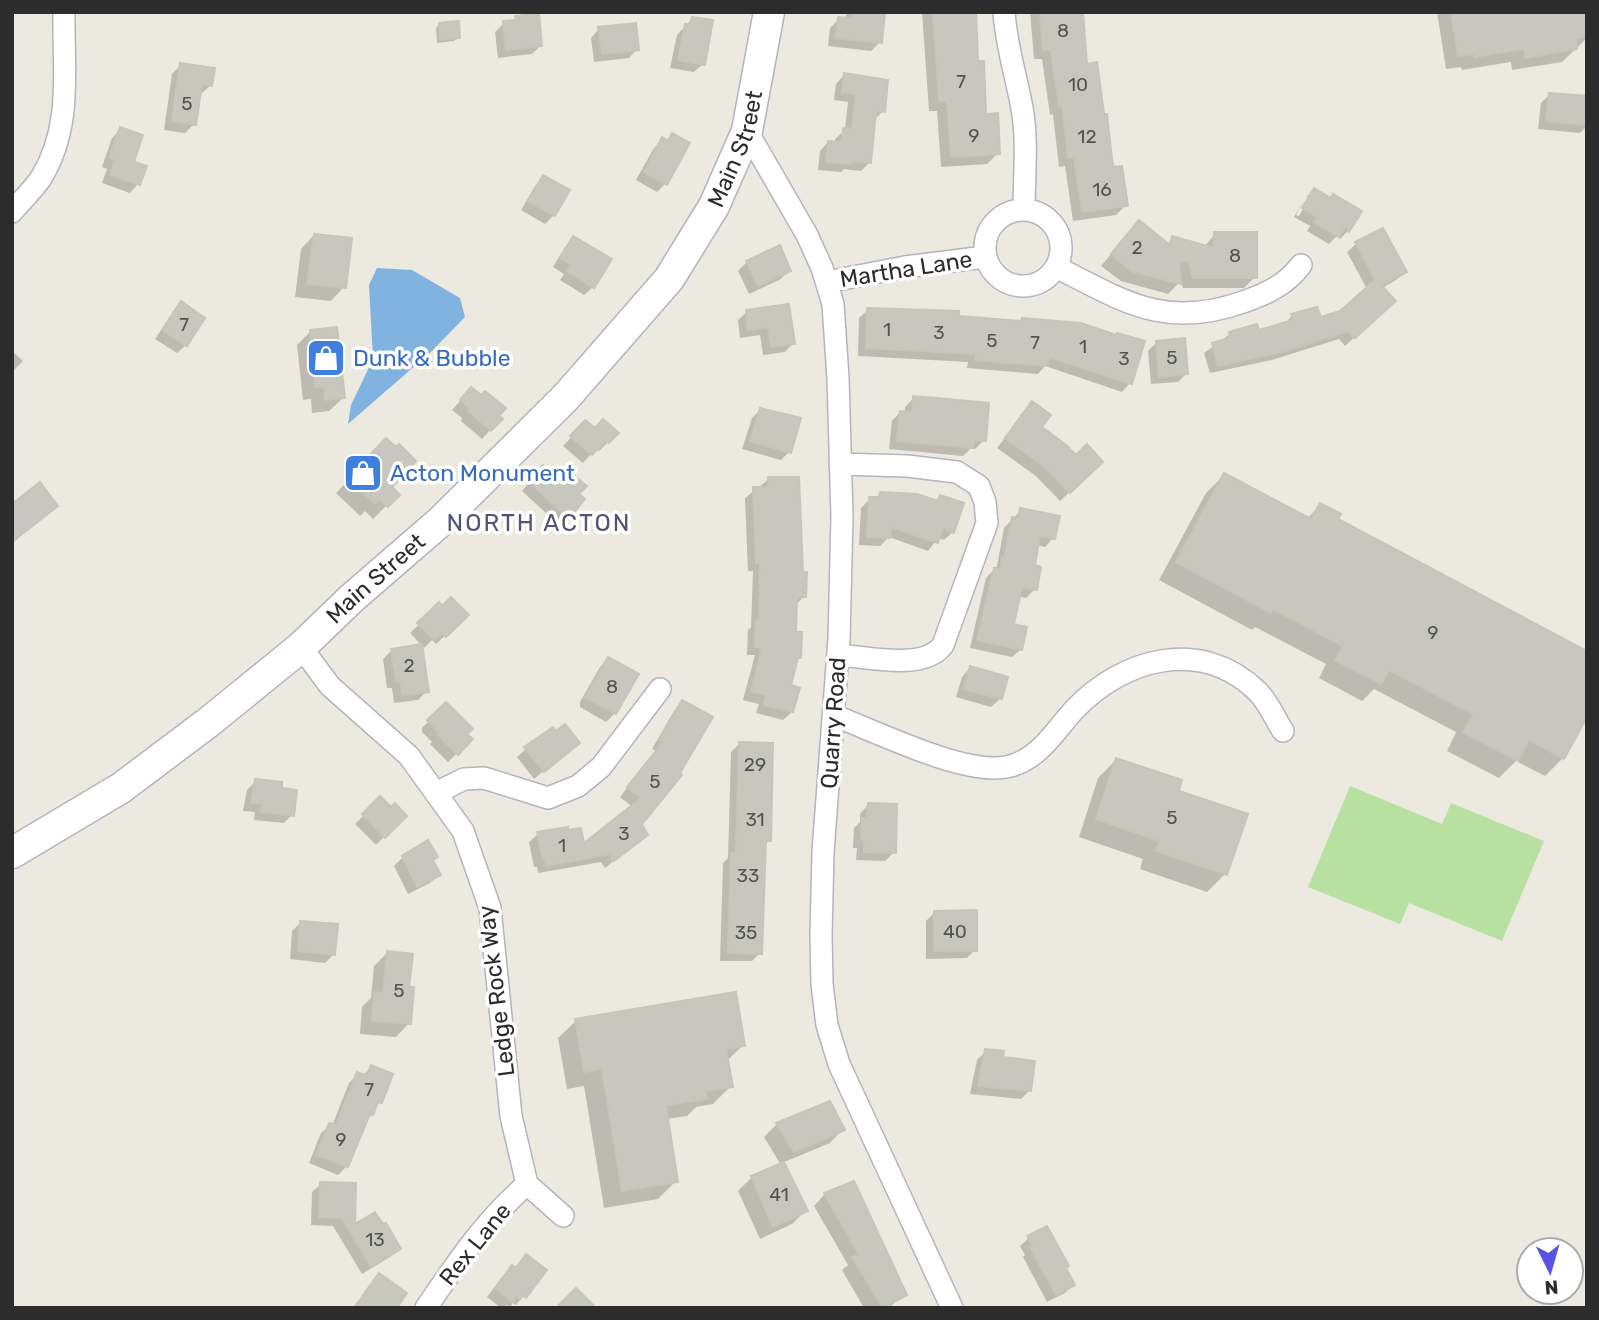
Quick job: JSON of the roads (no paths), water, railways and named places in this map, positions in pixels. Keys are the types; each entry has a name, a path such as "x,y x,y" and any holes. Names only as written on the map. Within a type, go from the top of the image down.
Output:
{"main road":[{"name":"Main Street","path":"12,853 121,788 210,721 301,647 352,598 441,521 566,397 669,279 714,206 747,131 769,12"}],"street":[{"path":"12,212 40,179 56,146 65,106 64,12"},
{"path":"1004,12 1005,33 1022,108 1025,135 1024,210"},
{"name":"Quarry Road","path":"747,131 807,235 827,282 833,304 842,517 839,654 823,852 821,984 827,1026 839,1064 952,1308"},
{"path":"1024,210 1044,216 1054,226 1060,246 1056,267 1039,282 1017,285 997,276 985,257 987,234 996,221 1009,213 1024,210"},
{"name":"Martha Lane","path":"827,282 905,267 985,257"},
{"path":"1056,267 1126,303 1155,311 1184,314 1223,309 1253,298 1286,281 1301,265"},
{"path":"839,654 911,660 929,657 939,651 987,523 985,502 979,486 957,472 907,466 840,464"},
{"name":"Ledge Rock Way","path":"301,647 330,686 409,756 463,831 490,908 511,1116 527,1184"},
{"path":"835,716 939,756 982,768 1007,767 1030,758 1059,730 1073,711 1101,686 1135,666 1175,658 1217,665 1238,677 1259,692 1283,731"},
{"path":"436,793 464,779 484,778 548,798 578,786 601,767 660,689"},
{"path":"527,1184 563,1216"},
{"name":"Rex Lane","path":"426,1308 472,1241 501,1207 527,1184"}],"water":[{"path":"377,268 412,270 460,298 465,317 432,351 348,424 351,405 373,359 369,285"}],"place":[{"name":"Dunk & Bubble","path":"326,358"},
{"name":"Acton Monument","path":"363,473"}],"district":[{"name":"NORTH ACTON","path":"539,523"}]}
